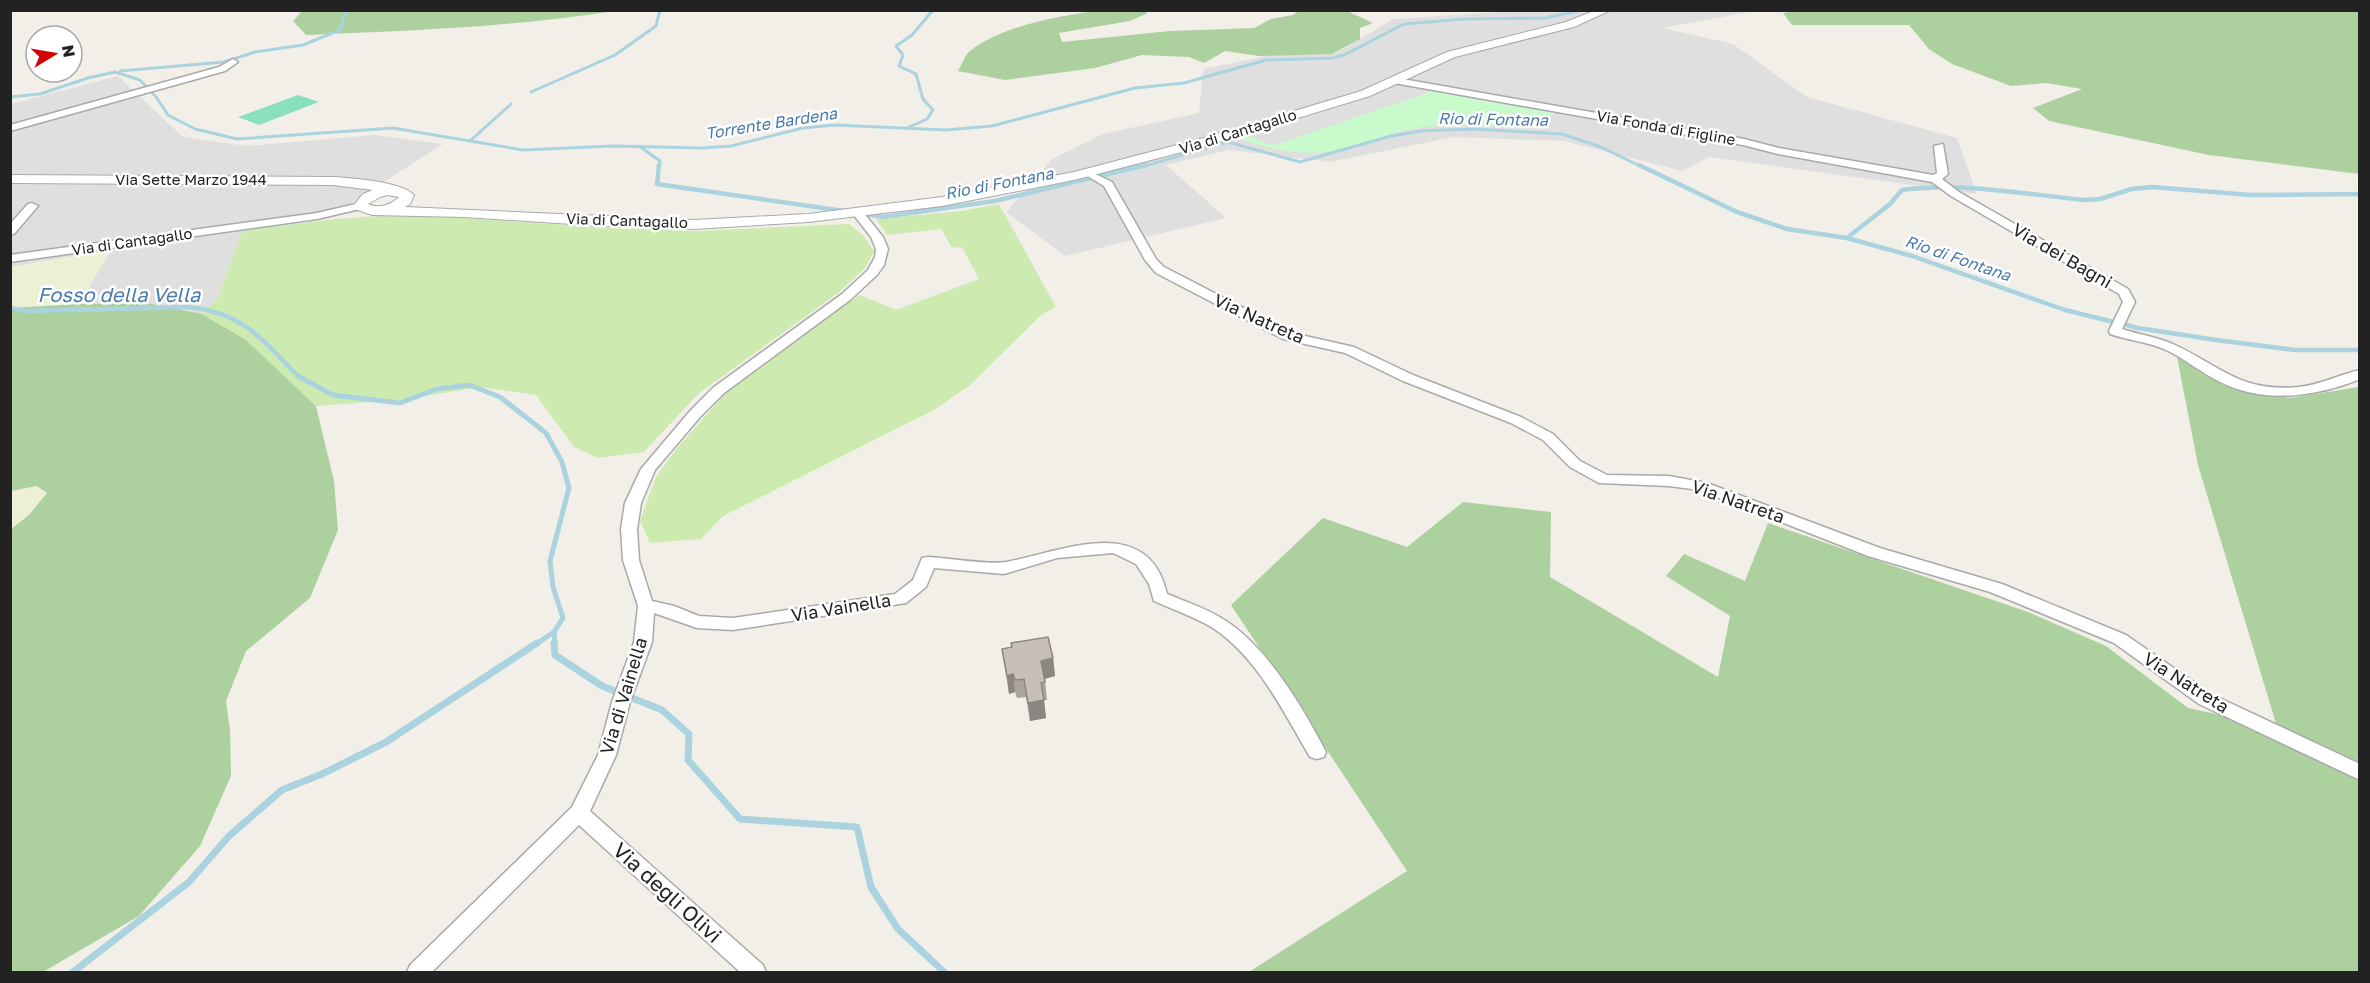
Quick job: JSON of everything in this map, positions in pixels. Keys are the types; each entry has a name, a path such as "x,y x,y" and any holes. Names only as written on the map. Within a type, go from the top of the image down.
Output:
{"street":[{"name":"Via di Cantagallo","path":"366,196 366,210 449,211 619,223 722,224 805,219 960,200 1093,176 1396,81 1432,61 1450,55 1567,26 1606,10"},
{"path":"10,128 222,69 233,62"},
{"name":"Via Fonda di Figline","path":"1396,81 1744,142 1789,153 1935,179"},
{"path":"1935,179 1942,174 1939,146"},
{"name":"Via Natreta","path":"1093,176 1110,187 1151,260 1160,270 1288,336 1349,350 1408,378 1516,420 1548,437 1575,464 1604,480 1668,481 1702,486 1874,552 1958,575 2017,597 2120,639 2205,699 2360,773"},
{"name":"Via Sette Marzo 1944","path":"10,179 333,181 366,196"},
{"name":"Via dei Bagni","path":"1935,179 1955,194 2124,292 2129,302 2115,331 2160,343 2188,356 2232,383 2260,391 2285,392 2338,384 2360,374"},
{"name":"Via di Cantagallo","path":"10,259 317,216 366,196 400,196"},
{"path":"379,211 394,207 400,196 449,211"},
{"path":"10,232 32,206"},
{"name":"Via di Vainella","path":"418,972 579,813 607,755 625,693 644,642 646,606 631,560 629,529 633,502 648,469 695,414 719,390 863,283 877,266 882,255 880,242 865,212"},
{"name":"Via Vainella","path":"646,606 668,610 697,622 733,624 900,599 920,583 928,562 1004,568 1057,553 1115,547 1142,560 1157,584 1160,597 1226,628 1256,658 1288,704 1317,752"},
{"name":"Via degli Olivi","path":"579,813 755,972"}],"shaded area":[{"path":"1535,10 1754,11 1663,28 1733,44 1807,97 1957,138 1977,194 1709,157 1682,171 1564,141 1453,137 1330,162 1229,150 1166,165 1226,218 1065,256 1006,212 1052,159 1103,134 1199,113 1203,69 1275,54 1332,54 1393,19"},
{"path":"118,76 183,137 247,146 374,135 443,144 327,218 243,231 218,297 202,314 152,304 79,304 111,250 11,267 11,104"}],"green space":[{"path":"303,10 614,11 499,25 306,35 293,21"},
{"path":"1104,10 1148,13 1130,21 1059,33 1062,42 1170,31 1254,28 1271,19 1293,15 1298,11 1347,11 1373,23 1360,28 1360,39 1332,54 1259,56 1225,51 1204,63 1189,57 1142,55 1095,68 1005,80 958,71 970,51 999,34 1052,18"},
{"path":"1807,10 2359,11 2359,174 2209,155 2049,121 2033,108 2082,89 2046,83 2011,86 1952,64 1929,49 1909,25 1792,25 1783,13"},
{"path":"1432,91 1554,113 1541,128 1432,126 1409,129 1355,146 1325,152 1282,150 1238,138 1248,135 1275,145"},
{"path":"298,95 319,102 259,125 238,117"},
{"path":"999,204 1056,307 1041,315 970,385 934,410 723,516 701,539 650,543 640,521 656,477 678,447 726,393 797,338 860,295 896,310 979,279 962,247 952,248 941,229 887,235 876,219 962,211"},
{"path":"406,214 610,228 697,231 849,224 863,235 874,251 865,268 838,293 698,394 644,452 598,458 574,447 536,395 481,387 399,400 316,406 246,340 202,314 218,297 243,230 336,219"},
{"path":"111,249 79,304 11,308 11,267"},
{"path":"79,304 152,304 202,314 246,340 316,406 334,481 338,530 310,598 246,651 226,701 230,730 231,776 200,846 139,916 43,972 11,972 11,529 29,515 47,493 37,486 11,491 11,308"},
{"path":"2177,357 2225,386 2290,398 2359,387 2359,972 1249,972 1407,871 1231,605 1323,518 1407,547 1463,502 1551,512 1550,577 1718,677 1730,616 1666,576 1684,554 1745,581 1768,523 2028,612 2106,646 2188,708 2277,727 2198,465"},
{"path":"37,486 47,493 29,515 11,529 11,491"}],"building":[{"path":"1048,637 1053,658 1041,661 1045,682 1041,683 1044,700 1028,703 1024,679 1015,680 1013,674 1007,676 1002,649 1012,647 1011,643"}],"waterway":[{"path":"120,71 224,62 255,52 303,45 340,30 346,10"},
{"path":"531,92 615,55 656,26 660,10"},
{"path":"909,127 927,119 933,110 923,99 916,74 899,66 903,55 896,46 912,35 933,10"},
{"name":"Torrente Bardena","path":"640,147 702,148 731,146 803,128 835,125 946,130 992,126 1135,88 1184,83 1266,60 1333,58 1344,55 1404,24 1464,19 1545,18 1582,10"},
{"name":"Torrente Bardena","path":"10,97 40,94 88,78 115,72 140,80 156,97 168,115 195,129 237,139 393,128 523,150 640,147"},
{"path":"470,141 511,104"},
{"name":"Rio di Fontana","path":"1141,167 1228,142 1300,162 1391,136 1421,131 1474,129 1562,134 1601,147 1642,167"},
{"name":"Rio di Fontana","path":"640,147 660,161 659,167"},
{"name":"Rio di Fontana","path":"659,165 657,184 844,211"},
{"name":"Rio di Fontana","path":"865,214 883,217 995,201 1146,165"},
{"name":"Rio di Fontana","path":"1639,165 1737,212 1787,229 1847,238"},
{"path":"1847,238 1890,204 1902,190 1925,188 1971,188 2084,200 2100,199 2132,189 2152,187 2251,195 2360,194"},
{"name":"Rio di Fontana","path":"1847,238 1912,256 2065,310 2138,328 2295,350 2360,350"},
{"name":"Fosso della Vella","path":"10,308 28,311 190,307 209,310 239,322 252,331 298,376"},
{"name":"Fosso della Vella","path":"298,376 333,395 400,403 437,389 469,385 500,397 546,433 562,462 569,488 550,561 553,587 563,618 554,632"},
{"path":"535,645 554,632"},
{"path":"554,632 555,645"},
{"path":"73,972 189,882 229,836 282,790 322,774 386,742 537,643"},
{"path":"554,643 555,655 602,686 662,710 689,734 688,760 740,819 857,827 871,887 898,929 944,972"}]}
